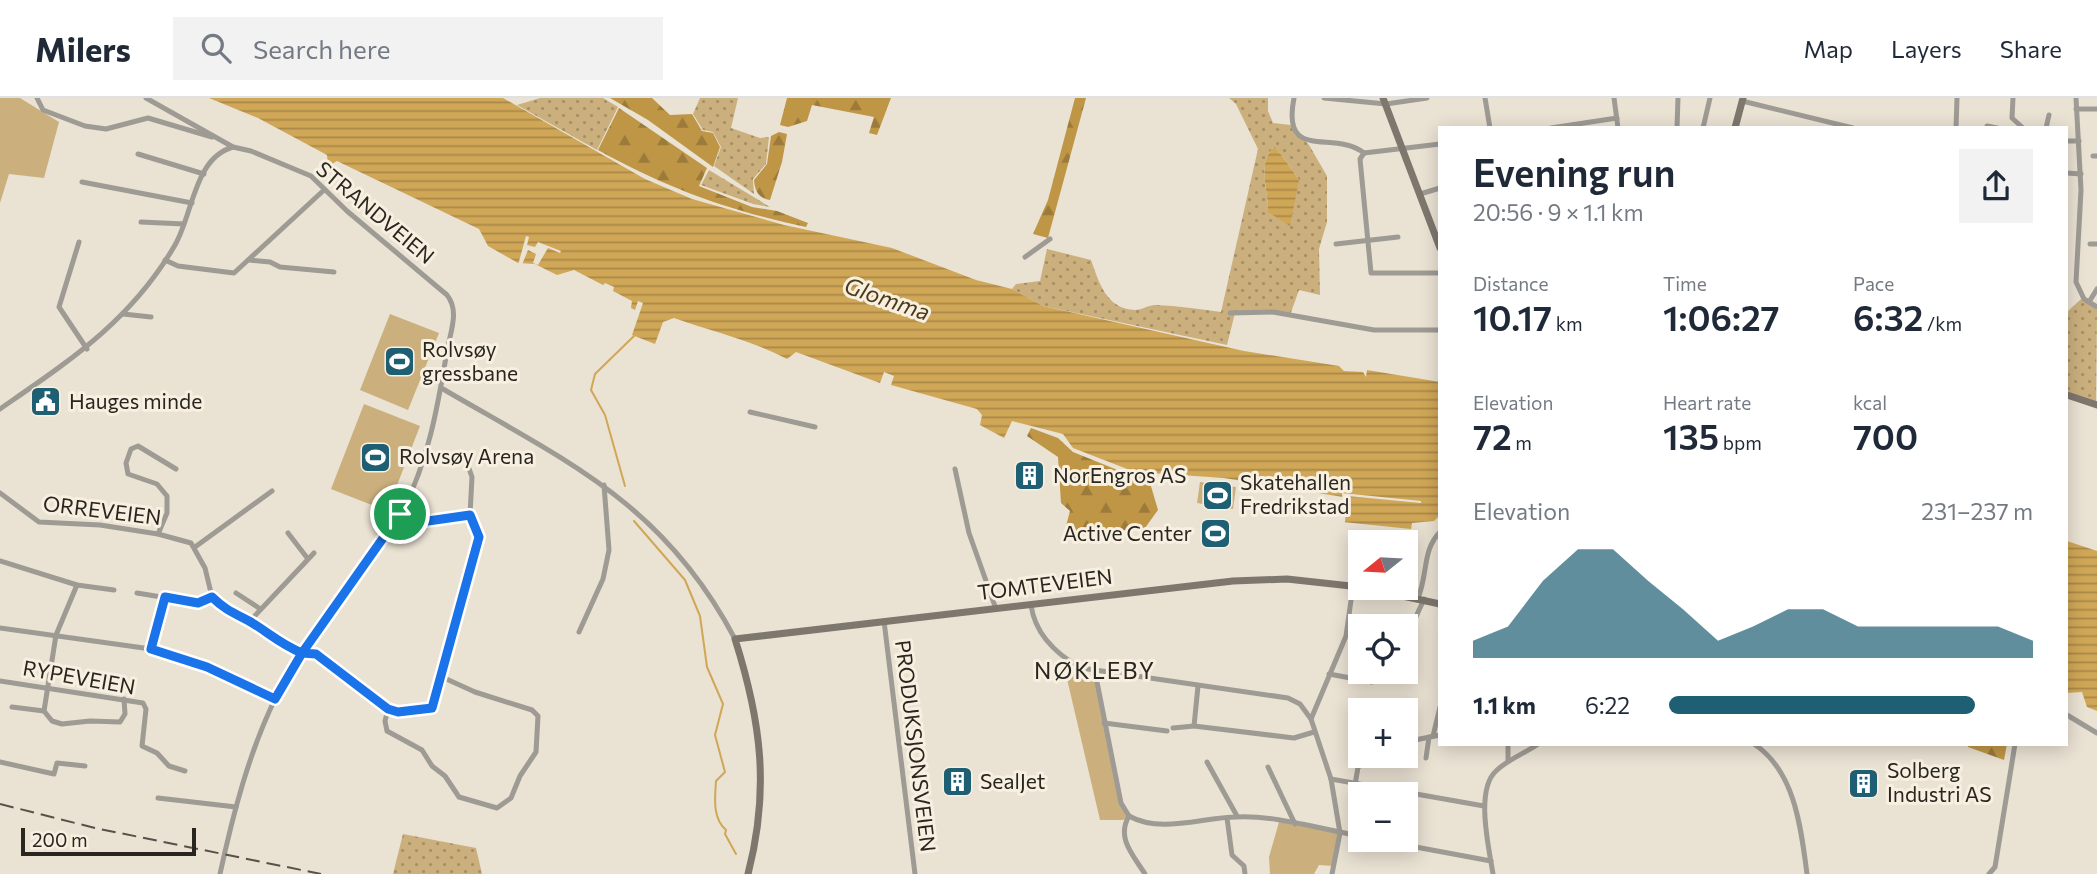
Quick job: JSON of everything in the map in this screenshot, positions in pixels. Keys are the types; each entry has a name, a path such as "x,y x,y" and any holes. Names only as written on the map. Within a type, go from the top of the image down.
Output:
{"street":[{"path":"37,98 43,110 85,127 106,129 148,118 218,138"},
{"path":"146,98 218,138"},
{"path":"1294,98 1292,120 1296,134 1303,140 1355,145 1364,152 1438,144"},
{"path":"1324,98 1385,101 1427,98"},
{"path":"1485,98 1490,126"},
{"path":"1614,98 1618,126"},
{"path":"1677,126 1678,98"},
{"path":"1703,126 1710,98"},
{"path":"1956,126 1957,98"},
{"path":"2013,98 2012,118 2018,126"},
{"path":"2076,98 2081,174 2076,282 2089,302 2097,307"},
{"path":"1735,126 1742,99 1845,126"},
{"path":"1385,101 1438,235"},
{"path":"2076,109 2097,110"},
{"path":"2046,126 2049,115"},
{"path":"1563,126 1617,118"},
{"name":"STRANDVEIEN","path":"218,138 233,147 301,170 451,299 453,322 443,389"},
{"path":"2068,141 2079,141"},
{"path":"0,410 87,349 123,314 176,244 204,174 217,154 233,147"},
{"path":"1364,152 1360,159 1371,273 1438,273"},
{"path":"138,154 204,174"},
{"path":"2068,173 2081,174"},
{"path":"82,182 192,203"},
{"path":"1420,194 1438,189"},
{"path":"165,260 178,266 227,274 239,271 324,190"},
{"path":"141,222 184,224"},
{"path":"1336,244 1398,237"},
{"path":"1025,257 1050,239"},
{"path":"2068,240 2077,239"},
{"path":"79,243 59,307 87,349"},
{"path":"249,260 270,262 280,267 334,272"},
{"path":"2089,302 2097,289"},
{"path":"1230,313 1273,312 1374,330 1438,330"},
{"path":"123,314 152,317"},
{"path":"220,874 236,807 275,699 302,653 400,514 419,470 443,389 604,485 636,510 679,553 709,592 735,639 756,715 763,787 748,874"},
{"path":"2068,395 2097,405"},
{"path":"750,412 815,427"},
{"path":"159,534 167,513 167,496 157,484 128,474 126,463 131,449 138,446 176,469"},
{"path":"272,491 195,547 212,597 225,610 249,622 274,641 302,653 316,654 329,661 388,709 398,712 432,708 479,537 470,515 472,477 467,463"},
{"path":"955,469 969,533 996,609"},
{"path":"579,632 603,579 609,550 604,485"},
{"name":"ORREVEIEN","path":"0,493 38,522 91,524 159,534 184,540 195,547"},
{"path":"400,514 428,521 470,515"},
{"path":"288,533 308,559"},
{"path":"1415,614 1421,598 1430,545 1438,535"},
{"path":"249,622 259,608 314,553"},
{"path":"0,561 77,584 114,590"},
{"name":"TOMTEVEIEN","path":"735,639 1266,579 1348,586"},
{"path":"77,584 56,635 45,687 44,711 52,721 62,724 90,720 120,722 125,714 124,699"},
{"path":"136,593 198,603 212,597"},
{"path":"236,593 259,608"},
{"path":"151,649 165,597"},
{"path":"1418,597 1438,603"},
{"path":"1311,719 1346,636 1354,600"},
{"path":"1031,605 1035,622 1052,647 1073,663 1095,672 1288,698 1300,704 1311,719 1331,779 1340,833 1332,874"},
{"name":"PRODUKSJONSVEIEN","path":"884,621 915,874"},
{"path":"0,628 151,649 207,667 275,699"},
{"path":"1095,672 1121,803 1129,816 1166,823 1200,823 1237,816 1348,834"},
{"path":"1329,674 1348,678"},
{"path":"388,709 385,721 387,731 422,750 459,797 492,808 501,807 511,798 520,776 536,752 538,716 532,710 475,692 442,677"},
{"name":"RYPEVEIEN","path":"0,681 143,703 146,709 141,742 144,748 157,753 169,766 185,771"},
{"path":"1194,726 1198,686"},
{"path":"12,707 44,711"},
{"path":"1426,758 1438,716"},
{"path":"2068,716 2097,733"},
{"path":"1104,723 1170,729 1194,726 1294,738 1314,732"},
{"path":"1508,746 1508,760"},
{"path":"1493,874 1484,806 1491,776 1508,760 1534,746"},
{"path":"1757,746 1768,754 1786,779 1807,874"},
{"path":"1989,874 1996,867 2015,746"},
{"path":"0,762 54,774 57,763 85,766"},
{"path":"1207,762 1237,816"},
{"path":"1268,767 1296,824"},
{"path":"1331,779 1348,783"},
{"path":"1418,795 1484,806"},
{"path":"158,798 236,807"},
{"path":"1129,816 1124,825 1126,844 1145,874"},
{"path":"1227,818 1232,855 1244,866 1245,874"},
{"path":"1418,847 1491,861"}],"shaded area":[{"path":"0,98 20,98 59,122 44,178 9,174 0,203"},
{"path":"540,98 603,98 618,107 597,150 517,105"},
{"path":"700,98 738,98 731,128 760,138 769,137 766,164 753,179 754,194 714,166 721,147 713,132 703,130 693,114"},
{"path":"1229,98 1268,98 1268,111 1273,123 1291,125 1309,145 1327,176 1327,222 1319,249 1320,295 1299,290 1290,315 1235,313 1227,345 1043,306 1012,289 1016,284 1040,281 1047,249 1091,260 1105,293 1110,300 1125,308 1138,310 1156,305 1221,312 1258,149 1236,104","holes":["1275,146 1299,180 1268,212 1265,169 1269,153"]},
{"path":"709,170 770,207 753,204 701,185"},
{"path":"2081,299 2097,310 2096,402 2068,393 2068,311"},
{"name":"Rolvsøy gressbane","path":"390,314 439,333 408,410 360,390"},
{"name":"Rolvsøy Arena","path":"364,404 420,426 387,511 331,489"},
{"name":"Skatehallen Fredrikstad","path":"1200,482 1236,487 1233,509 1197,503"},
{"path":"1064,666 1095,682 1121,803 1129,816 1123,820 1100,820"},
{"path":"1279,822 1340,833 1333,866 1319,865 1314,874 1270,874 1269,857"},
{"path":"403,834 476,848 482,874 393,874"}],"green space":[{"path":"610,98 652,98 670,115 692,114 702,131 713,133 720,147 713,167 648,120"},
{"path":"787,98 891,98 877,135 869,133 874,117 812,105 807,121 788,127 780,125"},
{"path":"1075,98 1086,98 1048,238 1033,234 1048,200"},
{"path":"619,108 707,168 699,186 752,207 777,211 808,223 806,227 751,214 699,197 648,176 598,150"},
{"path":"779,132 787,134 782,162 770,200 758,193 754,180 767,164 771,136"},
{"path":"1031,428 1058,438 1073,452 1120,471 1148,476 1158,510 1145,528 1063,537 1070,511 1061,503 1058,457 1027,436"},
{"path":"1968,746 2007,746 2004,760"}],"water":[{"name":"Glomma","path":"209,98 503,98 645,179 692,199 784,225 892,248 976,280 1012,289 1043,306 1244,351 1339,366 1344,371 1363,372 1366,377 1367,370 1438,382 1438,517 1434,521 1412,523 1411,529 1343,522 1343,497 1224,478 1135,472 1073,448 1063,434 1012,421 1004,438 980,425 982,415 977,409 891,385 894,376 884,372 880,383 796,352 787,359 674,318 663,322 655,344 632,335 643,303 638,301 635,310 631,308 632,301 613,291 614,287 605,283 603,285 574,270 557,275 535,264 518,263 488,246 479,229 337,161 328,166 327,155 258,118"},
{"path":"1275,146 1299,180 1290,226 1268,212 1265,168 1269,153"},
{"path":"2068,541 2097,551 2097,711 2087,707 2082,692 2068,693"}],"pier":[{"path":"526,236 529,237 527,245 535,247 538,242 561,251 560,253 548,248 538,265 533,263 536,254 528,250 522,265 518,265"},
{"path":"1342,493 1421,503 1347,496 1343,522"}],"waterway":[{"path":"625,486 605,415 591,390 595,374 634,336"},
{"path":"634,521 685,580 700,616 707,667 723,704 715,735 725,772 716,781 715,807 718,820 726,830 725,834 736,854"}],"railway":[{"path":"0,804 95,828 321,874"}],"place":[{"name":"Rolvsøy gressbane","path":"399,362"},
{"name":"Hauges minde","path":"46,402"},
{"name":"Rolvsøy Arena","path":"376,457"},
{"name":"NorEngros AS","path":"1030,476"},
{"name":"Skatehallen Fredrikstad","path":"1217,495"},
{"name":"Active Center","path":"1215,534"},
{"name":"SealJet","path":"957,782"},
{"name":"Solberg Industri AS","path":"1864,783"}],"district":[{"name":"NØKLEBY","path":"1095,671"}],"route":[{"path":"400,514 302,653 274,641 249,622 225,610 212,597 202,603 165,597 151,649 207,667 275,699 302,653 316,654 329,661 388,709 398,712 432,708 435,706 479,537 470,515 444,521 428,521 400,514"}]}
